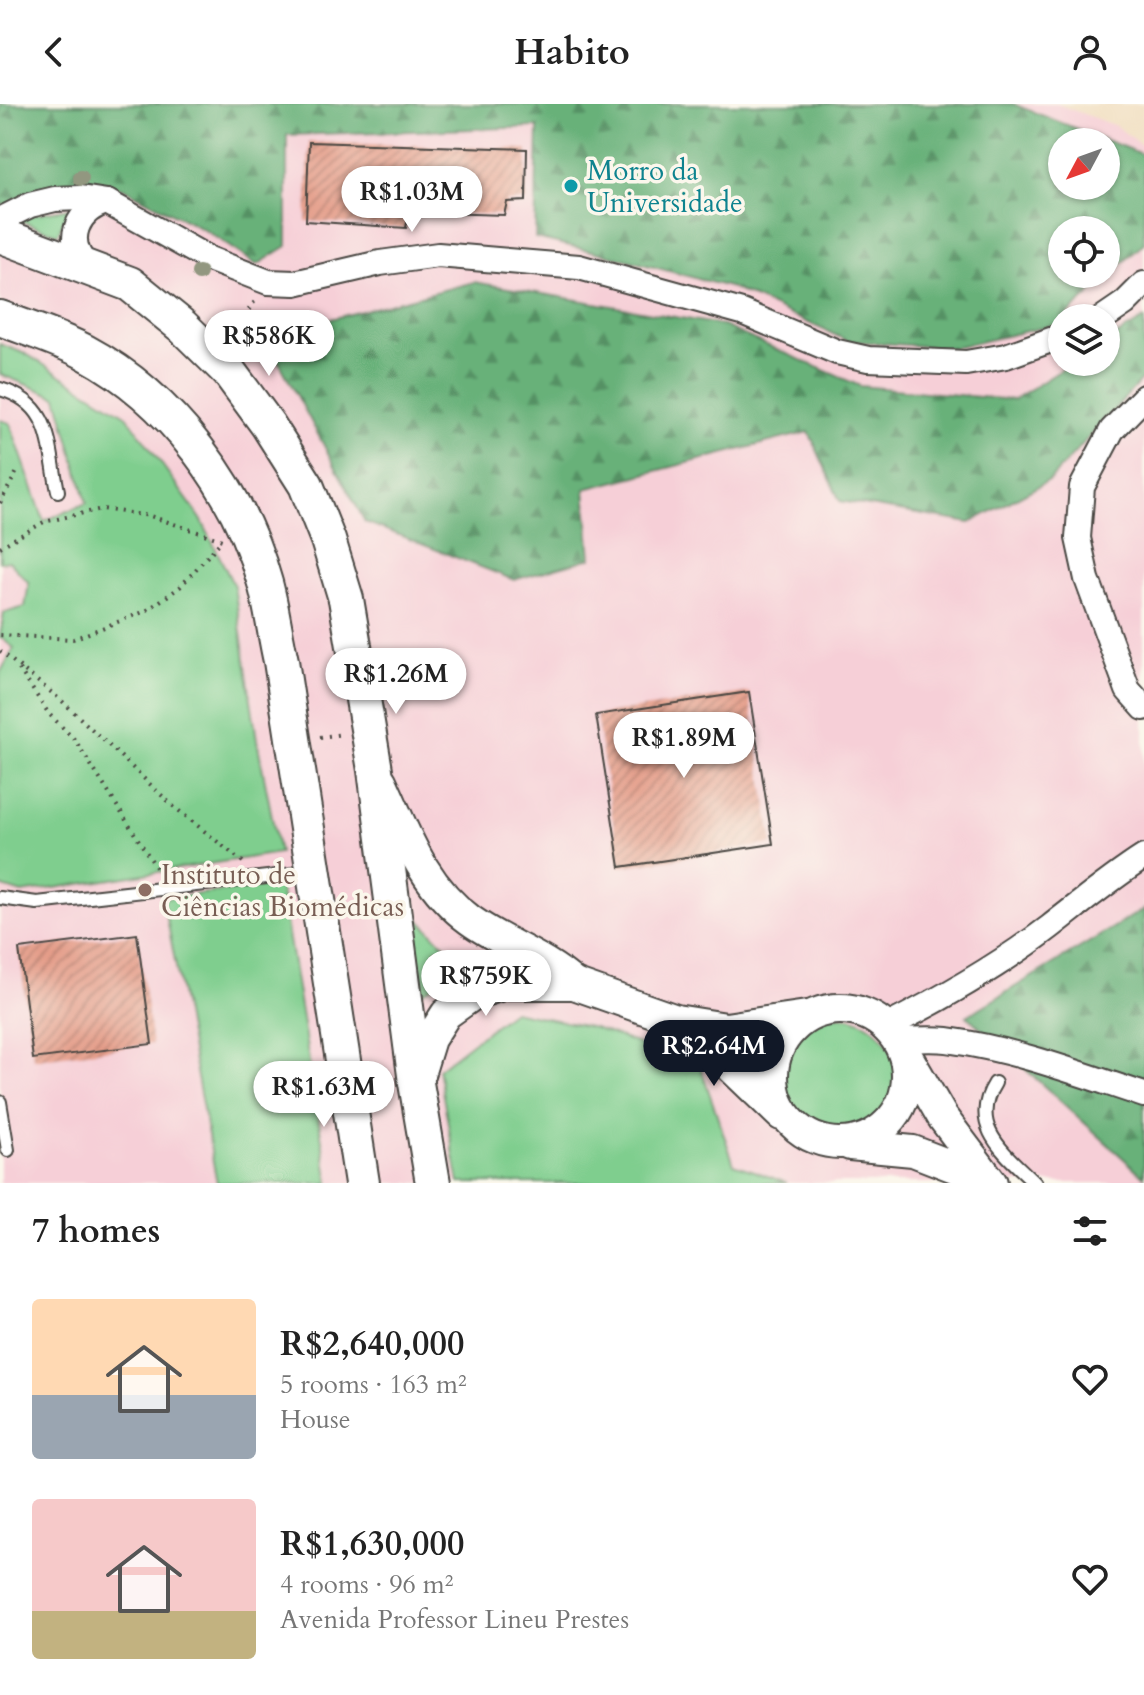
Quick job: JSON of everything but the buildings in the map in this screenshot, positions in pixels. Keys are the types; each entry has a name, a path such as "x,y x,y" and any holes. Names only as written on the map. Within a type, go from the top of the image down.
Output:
{"main road":[{"path":"0,235 130,284 182,326 229,372 306,485 328,540 346,599 375,770 416,1083 433,1182"},
{"path":"0,318 84,352 132,381 182,431 217,478 246,531 265,582 362,1183"}],"street":[{"path":"0,220 30,205 55,199 81,198 107,202 209,259 268,282 295,283 380,263 438,255 579,267 742,312 837,352 868,359 966,363 1006,356 1048,341"},
{"path":"86,265 76,249 74,236 77,224 84,213 95,205 107,202"},
{"path":"1120,306 1144,284"},
{"path":"1144,397 1112,430 1082,487 1078,538 1087,579 1128,690 1144,708"},
{"path":"375,770 419,864 433,884 470,920 558,969 574,984"},
{"path":"895,1038 944,998 1048,928 1104,883 1144,857"},
{"path":"416,1083 435,1029 446,1014 464,1000 505,984 574,984 676,1020 726,1028 807,1016 837,1008 855,1010 871,1016 895,1038 943,1118 991,1182"},
{"path":"784,1117 773,1091 773,1063 783,1038 807,1016"},
{"path":"676,1020 708,1045 784,1117 813,1138 837,1144 913,1151 991,1182"},
{"path":"895,1038 945,1039 1032,1059 1144,1095"},
{"path":"837,1144 860,1141 881,1130 897,1113 906,1092 907,1068 895,1038"}],"lane":[{"path":"0,389 30,402 43,418 58,491"},
{"path":"0,898 37,903 314,871"},
{"path":"995,1083 987,1102 988,1127 996,1144 1035,1183"},
{"path":"0,1102 8,1150"}],"path":[{"path":"215,358 268,282"},
{"path":"0,503 19,468"},
{"path":"0,547 44,522 102,509 150,516 222,540 180,587 146,611 73,639 0,635"},
{"path":"0,651 62,701 173,806 262,877"},
{"path":"16,664 49,714 75,740 169,887"},
{"path":"293,741 369,731"}],"shaded area":[{"path":"0,104 1057,104 1119,128 1048,128 1048,200 1120,200 1120,129 1144,147 1144,1183 0,1183"}],"green space":[{"path":"0,104 1013,104 1075,128 1048,128 1048,200 1120,200 1120,146 1144,155 1144,243 1120,266 1120,216 1048,216 1048,288 1096,288 1079,304 1048,304 1048,326 953,348 848,341 732,288 535,238 538,127 287,135 287,246 257,265 206,231 123,188 67,182 6,206 0,203"},
{"path":"76,207 64,219 58,234 13,218"},
{"path":"474,282 721,325 860,386 1013,400 1052,376 1120,376 1120,334 1144,319 1144,377 1050,480 970,523 840,501 809,432 585,489 591,558 514,580 365,522 265,336"},
{"path":"0,344 26,354 127,416 201,519 234,586 257,740 279,853 22,893 0,886 0,673 14,648 0,637 4,613 25,607 29,583 9,561 0,562 0,420 10,423 44,521 87,503 57,397 0,374"},
{"path":"280,885 329,1183 217,1183 163,898"},
{"path":"1144,909 1144,1177 967,1016"},
{"path":"411,911 442,943 479,968 450,977 423,992"},
{"path":"513,1011 594,1028 700,1066 734,1164 787,1183 459,1183 438,1069"},
{"path":"837,1016 870,1026 886,1042 896,1075 886,1108 870,1124 837,1134 804,1124 788,1108 778,1075 788,1042 804,1026"}],"place":[{"name":"Morro da Universidade","path":"571,186"},
{"name":"Instituto de Ciências Biomédicas","path":"145,890"}]}
